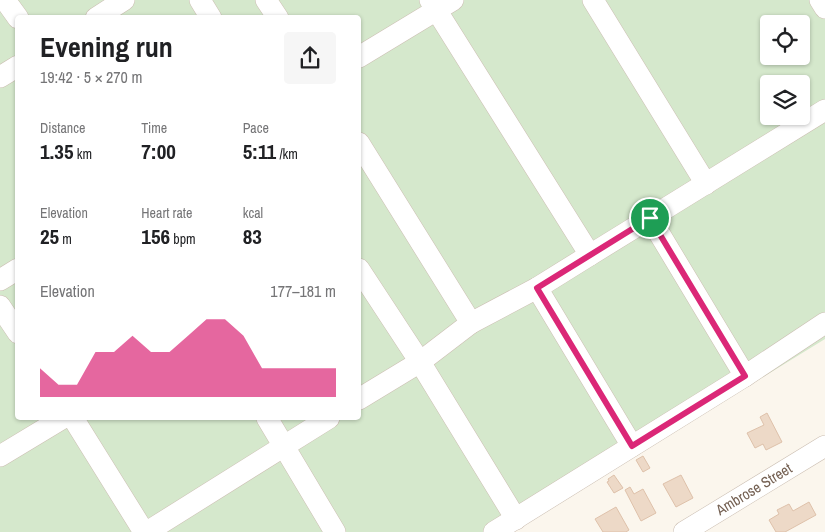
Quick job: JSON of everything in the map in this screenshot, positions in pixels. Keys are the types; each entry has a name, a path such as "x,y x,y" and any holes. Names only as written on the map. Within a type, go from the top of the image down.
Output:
{"street":[{"path":"5,0 16,15"},
{"path":"101,15 124,0"},
{"path":"200,0 209,15"},
{"path":"266,0 276,15"},
{"path":"593,0 706,184"},
{"path":"820,0 825,8"},
{"path":"361,56 440,4 590,255"},
{"path":"0,77 15,68"},
{"path":"361,398 420,362 471,323 537,288 825,110"},
{"path":"361,146 471,323"},
{"path":"650,218 745,376"},
{"path":"0,280 15,272"},
{"path":"361,272 420,362 516,519"},
{"path":"537,288 632,446"},
{"path":"0,306 15,328"},
{"path":"494,532 745,376 825,323"},
{"path":"0,456 59,420"},
{"path":"74,420 146,532 326,420"},
{"path":"267,420 335,532"},
{"name":"Ambrose Street","path":"684,532 825,446"}],"green space":[{"path":"0,0 825,0 825,339 512,532 0,532"}],"building":[{"path":"767,413 782,442 766,450 763,444 755,448 747,433 764,425 760,417"},
{"path":"643,456 650,468 643,472 636,460"},
{"path":"614,475 623,488 614,493 607,482"},
{"path":"681,475 693,498 676,507 663,484"},
{"path":"630,487 634,494 643,489 656,513 641,521 625,490"},
{"path":"809,502 816,515 785,532 776,532 769,520 779,514 777,510 789,504 793,511"},
{"path":"616,507 629,530 626,532 603,532 595,519"}],"route":[{"path":"650,218 745,376 632,446 537,288 650,218"}]}
